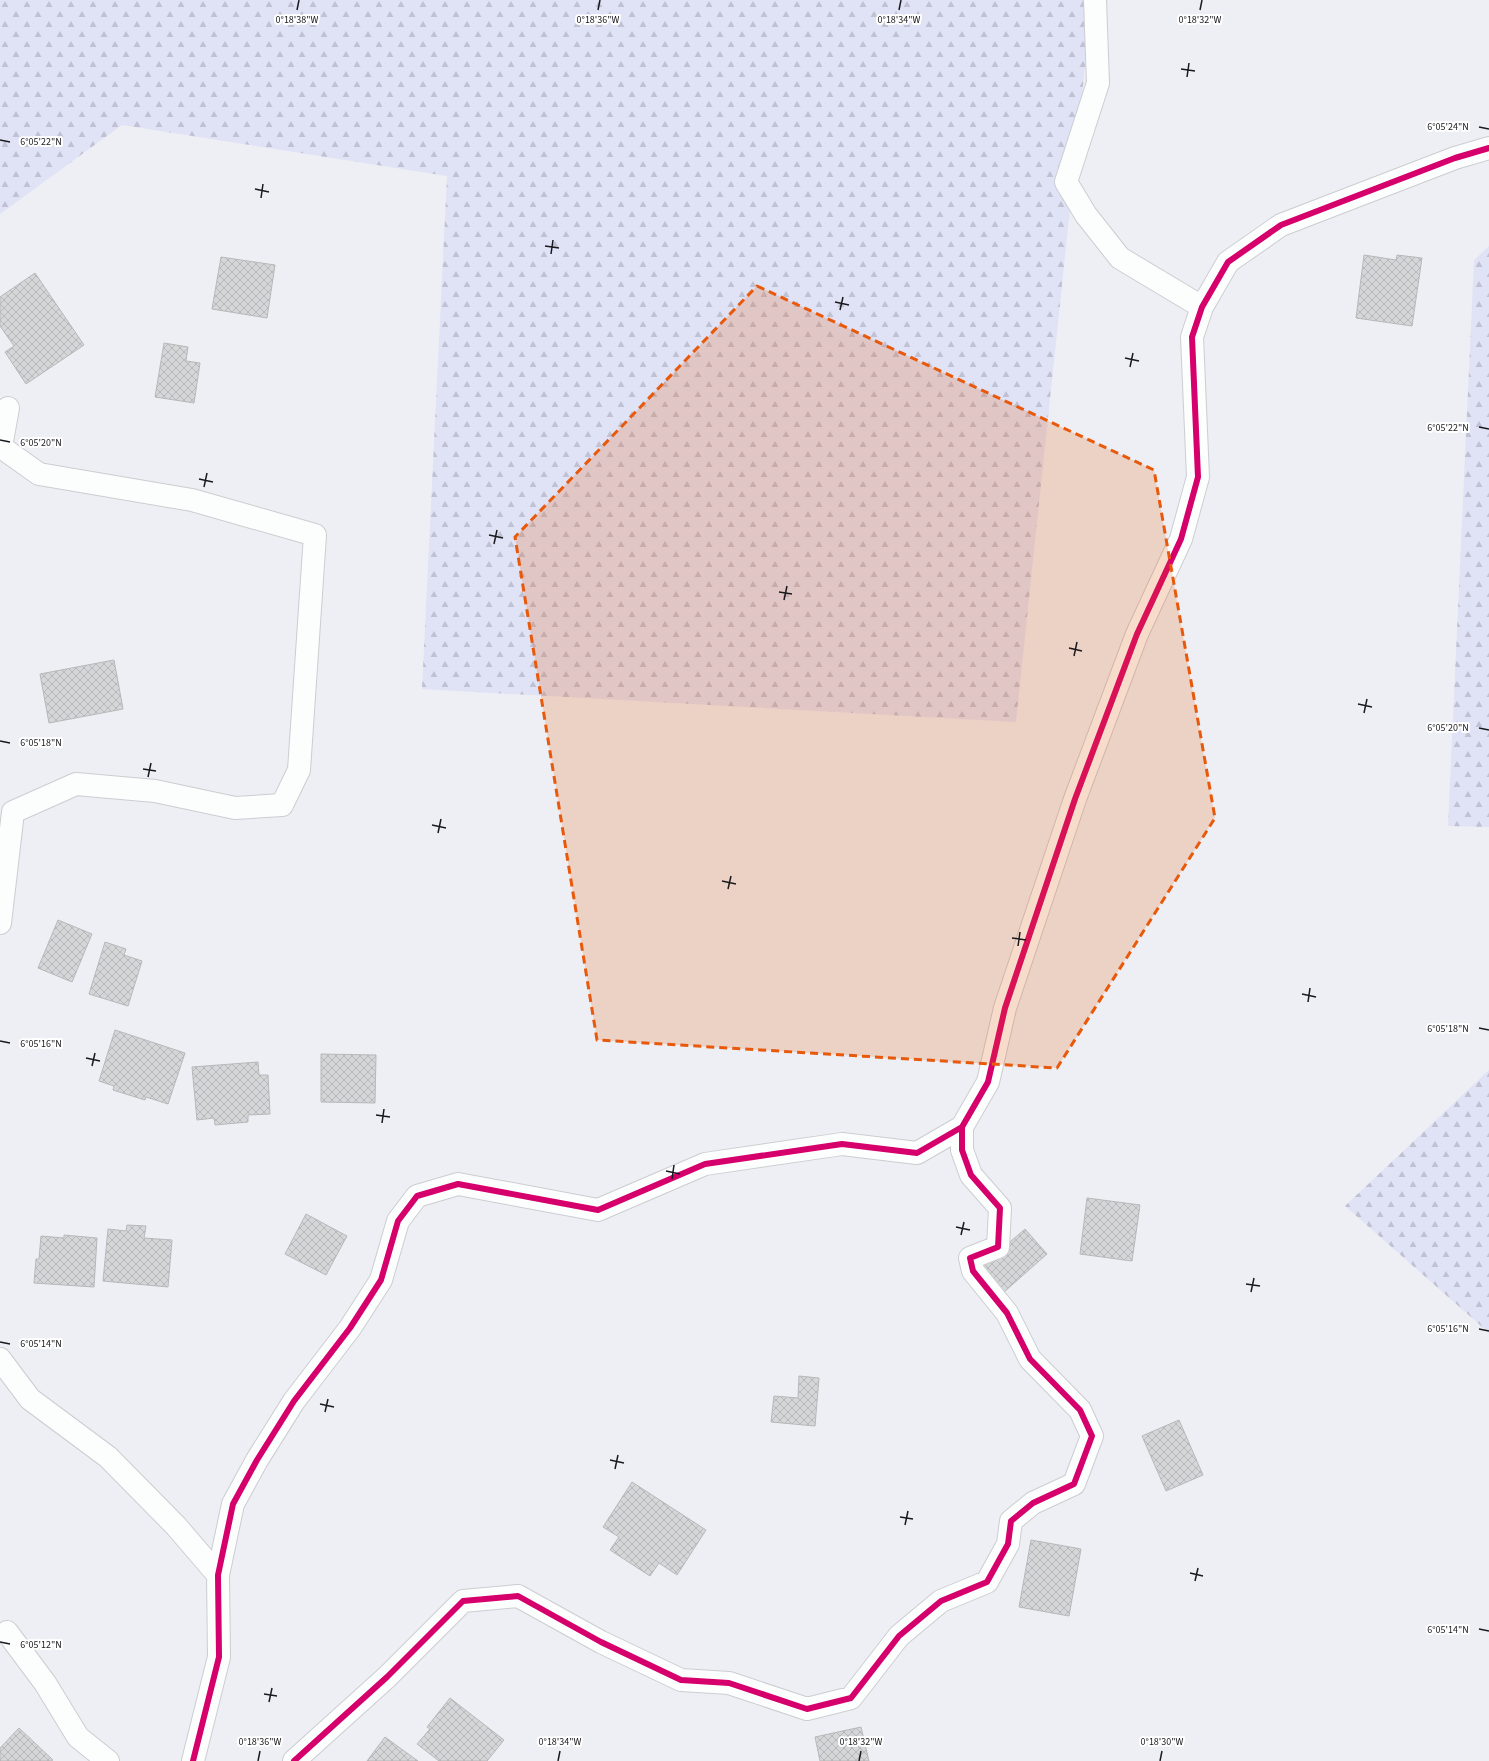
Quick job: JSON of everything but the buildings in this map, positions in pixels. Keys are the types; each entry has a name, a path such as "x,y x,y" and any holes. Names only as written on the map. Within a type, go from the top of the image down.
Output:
{"street":[{"path":"1095,0 1098,83 1066,182 1086,215 1120,258 1202,307"},
{"path":"193,1761 219,1657 218,1575 233,1504 257,1460 294,1401 350,1328 381,1280 398,1221 417,1196 458,1184 598,1210 704,1164 842,1144 917,1153 962,1127 988,1082 1005,1008 1075,799 1137,634 1181,539 1198,477 1192,337 1202,307 1228,262 1281,224 1455,158 1489,148"},
{"path":"0,923 13,812 76,784 156,791 235,808 282,805 299,770 315,535 192,500 39,474 1,447 8,408"},
{"path":"294,1761 387,1677 463,1601 518,1596 601,1642 680,1680 729,1683 807,1709 851,1698 899,1636 941,1601 987,1582 1008,1544 1011,1521 1033,1503 1074,1484 1092,1436 1080,1410 1030,1359 1008,1313 973,1272 970,1258 998,1247 1000,1208 972,1176 962,1150 962,1127"},
{"path":"0,1359 30,1399 108,1457 176,1526 218,1575"},
{"path":"6,1632 45,1683 78,1737 108,1761"}],"highlighted area":[{"path":"757,286 1154,470 1215,818 1057,1068 597,1040 515,537"}],"green space":[{"path":"0,0 1092,0 1016,722 422,689 447,176 122,125 0,214"},
{"path":"1489,246 1489,827 1448,826 1474,260"},
{"path":"1489,1070 1489,1333 1345,1206"}],"cycle path":[{"path":"193,1761 219,1657 218,1575 233,1504 257,1460 294,1401 350,1328 381,1280 398,1221 417,1196 458,1184 598,1210 705,1164 842,1144 917,1153 962,1127 988,1082 1005,1008 1075,799 1137,634 1181,539 1198,477 1192,337 1202,307 1228,262 1281,225 1455,158 1489,148"},
{"path":"294,1761 387,1677 463,1601 518,1596 601,1642 681,1680 729,1683 807,1709 851,1698 899,1636 941,1601 987,1582 1008,1544 1011,1521 1033,1503 1074,1484 1092,1436 1080,1410 1030,1359 1007,1313 973,1271 970,1258 998,1247 1000,1208 971,1175 962,1150 962,1127"}]}
